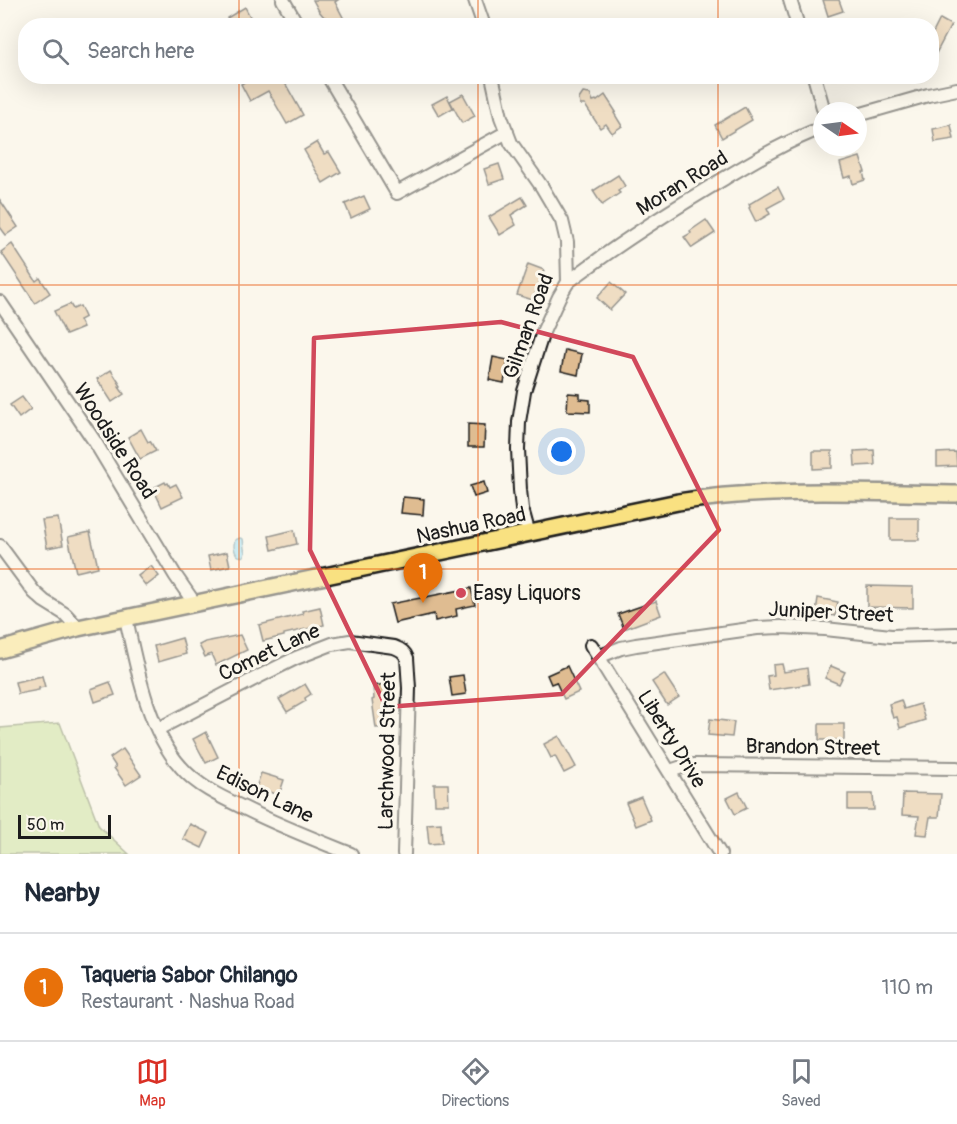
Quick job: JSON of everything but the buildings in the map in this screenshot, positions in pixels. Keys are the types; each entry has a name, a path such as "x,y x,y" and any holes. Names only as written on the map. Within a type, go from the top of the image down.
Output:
{"main road":[{"name":"Nashua Road","path":"0,650 78,628 643,509 706,498 794,493 957,494"}],"street":[{"path":"283,0 293,18"},
{"path":"475,0 481,18"},
{"path":"790,0 796,18"},
{"path":"333,84 397,193 507,132"},
{"name":"Gilman Road","path":"494,84 507,132 517,152 542,187 562,221 567,242 568,282 543,332 527,383 519,422 520,490 522,509 529,534"},
{"path":"816,84 821,102"},
{"path":"867,113 957,89"},
{"name":"Moran Road","path":"568,282 679,205 790,140 813,131"},
{"name":"Woodside Road","path":"0,302 95,442 195,604"},
{"path":"0,546 34,592 65,614 78,628"},
{"name":"Edison Lane","path":"126,618 139,679 158,729 180,767 201,785 219,796 262,817 351,854"},
{"name":"Juniper Street","path":"598,657 636,645 757,628 802,627 891,636 957,634"},
{"name":"Comet Lane","path":"158,729 260,676 332,644 350,641 394,646 402,651"},
{"name":"Liberty Drive","path":"591,645 720,854"},
{"name":"Larchwood Street","path":"402,651 407,658 409,688 404,854"},
{"name":"Brandon Street","path":"670,771 694,765 957,768"}],"highlighted area":[{"path":"501,322 633,357 719,530 562,694 386,707 310,550 314,338"}],"green space":[{"path":"60,723 99,826 129,854 0,854 0,728"}],"water":[{"path":"243,539 244,556 238,556 234,548 235,540"}],"place":[{"name":"Easy Liquors","path":"461,593"},
{"name":"Taqueria Sabor Chilango","path":"423,603"}]}
